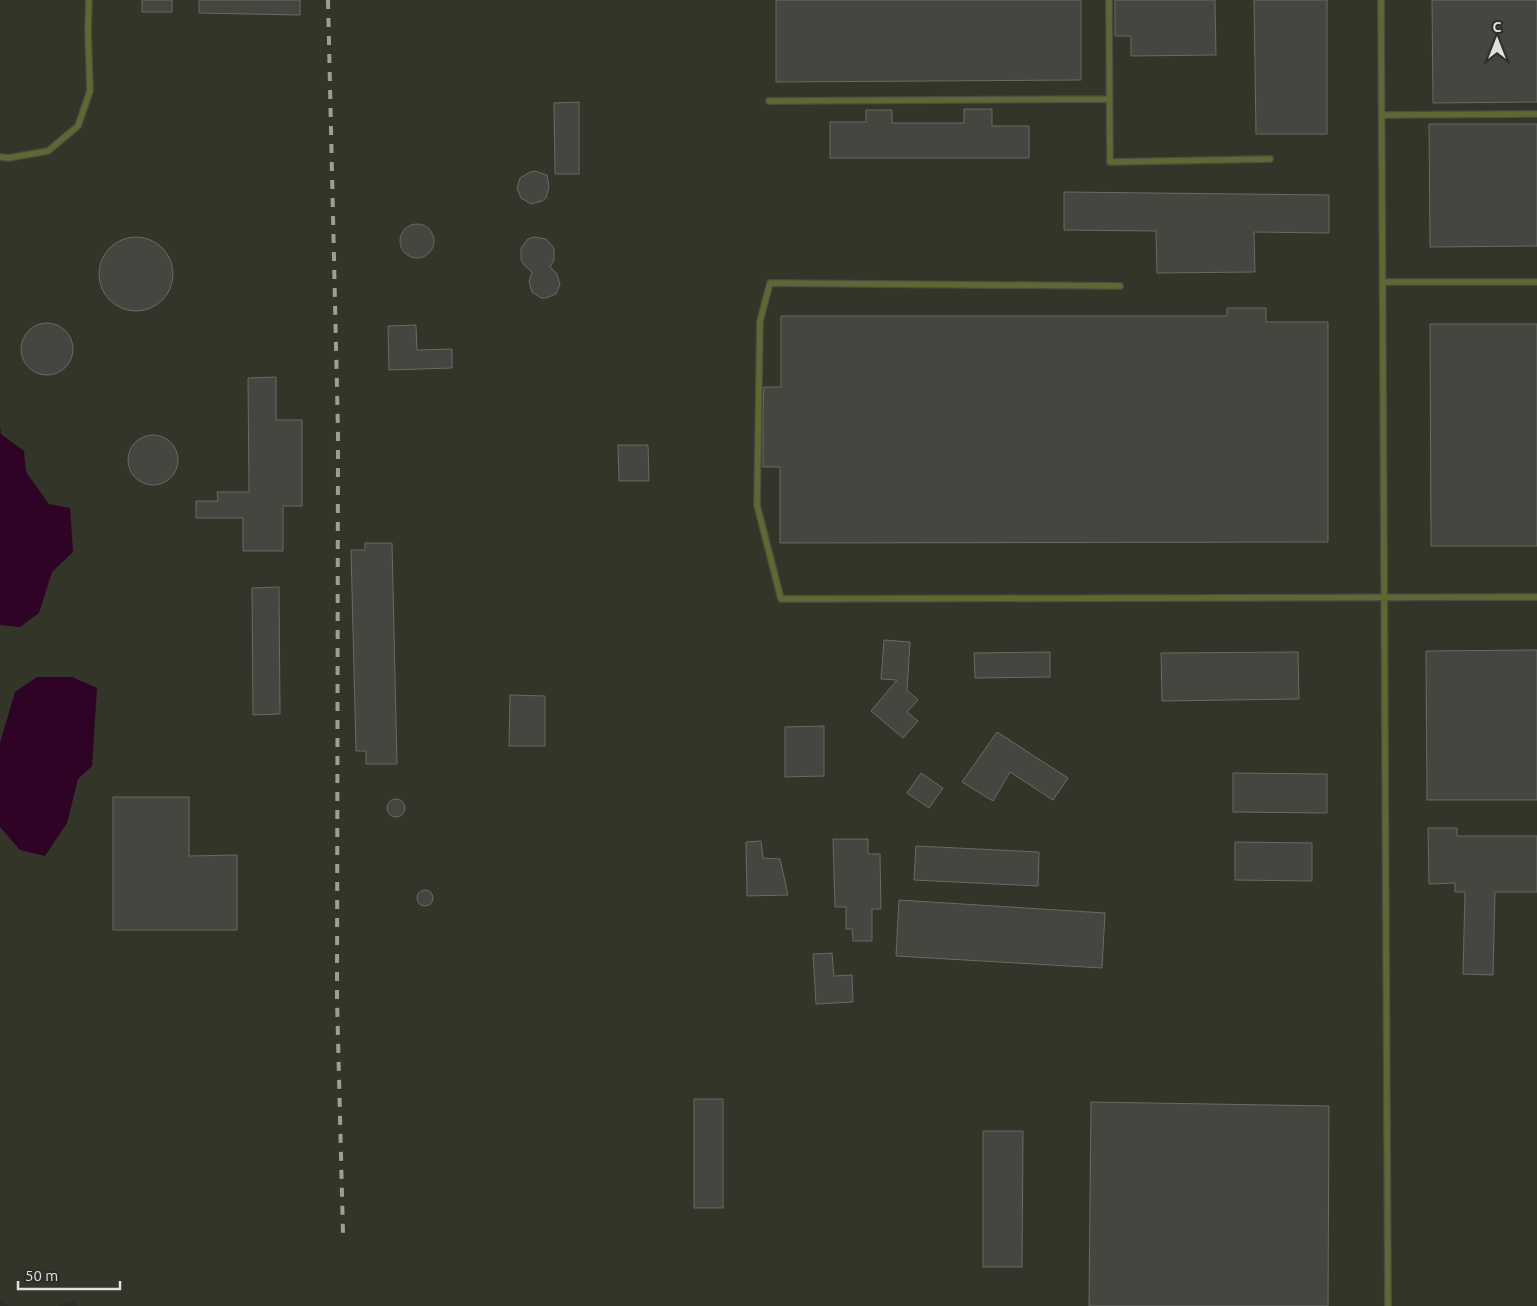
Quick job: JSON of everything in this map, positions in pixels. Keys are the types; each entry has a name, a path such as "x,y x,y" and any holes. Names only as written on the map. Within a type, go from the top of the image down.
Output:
{"lane":[{"path":"0,157 8,158 48,151 78,126 90,92 89,0"},
{"path":"1109,0 1110,162 1270,159"},
{"path":"1381,0 1388,1306"},
{"path":"769,101 1109,99"},
{"path":"1382,115 1537,114"},
{"path":"1383,282 1537,282"},
{"path":"1120,286 770,283 760,321 757,505 782,599 1537,597"}],"shaded area":[{"path":"0,0 1537,0 1537,1306 77,1306 76,1300 58,1306 8,1306 0,1299"},
{"path":"0,426 1,434 24,451 26,472 49,504 70,508 73,552 52,572 39,613 20,627 0,625"},
{"path":"37,677 72,677 97,688 92,766 78,779 67,823 45,856 20,850 0,827 0,743 15,692"}],"building":[{"path":"142,0 172,0 172,12 142,12"},
{"path":"199,0 300,0 300,15 199,13"},
{"path":"776,0 1081,0 1081,80 776,82"},
{"path":"1115,0 1215,0 1216,55 1131,56 1131,36 1115,36"},
{"path":"1254,0 1327,0 1327,134 1256,134"},
{"path":"1432,0 1537,0 1537,102 1433,103"},
{"path":"579,102 579,174 555,174 554,103"},
{"path":"964,109 992,109 992,126 1029,126 1029,158 830,158 830,122 866,122 866,110 892,110 892,123 964,123"},
{"path":"1429,124 1537,124 1537,246 1430,247"},
{"path":"535,171 547,175 549,187 546,198 531,204 521,198 517,188 520,178"},
{"path":"1064,192 1329,195 1329,233 1254,232 1255,272 1157,273 1156,231 1064,230"},
{"path":"417,224 424,225 429,229 433,234 433,248 429,253 424,257 417,258 410,257 405,253 401,248 400,241 401,234 405,229 410,225"},
{"path":"136,237 157,243 167,253 173,274 167,295 157,305 136,311 115,305 105,295 99,274 105,253 115,243"},
{"path":"534,237 546,239 554,248 554,260 550,267 557,274 560,284 556,294 546,298 541,298 532,292 529,282 532,272 521,260 521,248 528,239"},
{"path":"1227,308 1266,308 1266,322 1328,322 1328,542 780,543 780,467 763,467 763,409 764,387 781,387 781,316 1227,316"},
{"path":"42,323 52,323 66,330 73,344 73,354 66,368 52,375 42,375 32,371 25,364 21,354 21,344 25,334 32,327"},
{"path":"1430,324 1537,324 1537,546 1431,546"},
{"path":"416,325 417,350 452,349 452,368 389,370 388,326"},
{"path":"276,377 276,420 302,420 302,506 283,506 283,551 243,551 243,518 196,518 196,501 218,501 217,492 249,492 248,378"},
{"path":"148,435 158,435 171,442 178,455 178,465 171,478 158,485 148,485 139,481 132,474 128,465 128,455 132,446 139,439"},
{"path":"618,445 648,445 649,481 619,481"},
{"path":"365,543 392,543 397,764 366,764 366,751 356,751 351,550 365,550"},
{"path":"279,587 280,714 253,715 252,588"},
{"path":"884,640 910,642 907,690 918,700 907,712 918,721 903,738 871,711 897,680 881,679"},
{"path":"1537,650 1537,800 1427,800 1426,651"},
{"path":"1050,652 1050,677 975,678 974,653"},
{"path":"1298,652 1299,699 1162,701 1161,653"},
{"path":"510,695 545,696 545,746 509,746"},
{"path":"824,726 824,776 785,777 785,727"},
{"path":"997,732 1068,778 1053,800 1010,772 993,801 962,782"},
{"path":"921,773 943,788 929,808 907,793"},
{"path":"1233,773 1327,774 1327,813 1233,812"},
{"path":"113,797 189,797 189,856 237,855 237,930 113,930"},
{"path":"392,799 400,799 405,804 403,815 392,817 387,812 387,804"},
{"path":"1428,828 1457,828 1457,836 1537,836 1537,892 1495,892 1493,975 1463,974 1465,892 1455,892 1455,883 1429,884"},
{"path":"833,839 868,839 868,854 880,854 881,909 872,909 872,941 853,941 852,929 846,929 846,907 835,907"},
{"path":"761,841 763,858 780,859 788,895 747,896 746,842"},
{"path":"1235,842 1312,843 1312,881 1235,880"},
{"path":"916,846 1039,852 1038,886 914,880"},
{"path":"422,890 428,890 433,895 431,904 422,906 417,901 417,895"},
{"path":"899,900 1105,913 1102,968 896,956"},
{"path":"832,953 834,976 852,975 853,1002 816,1004 813,954"},
{"path":"694,1099 723,1099 723,1208 694,1208"},
{"path":"1091,1102 1329,1106 1328,1306 1089,1306"},
{"path":"983,1131 1023,1131 1022,1267 983,1267"}],"railway":[{"path":"328,0 338,432 337,999 343,1234"}]}
